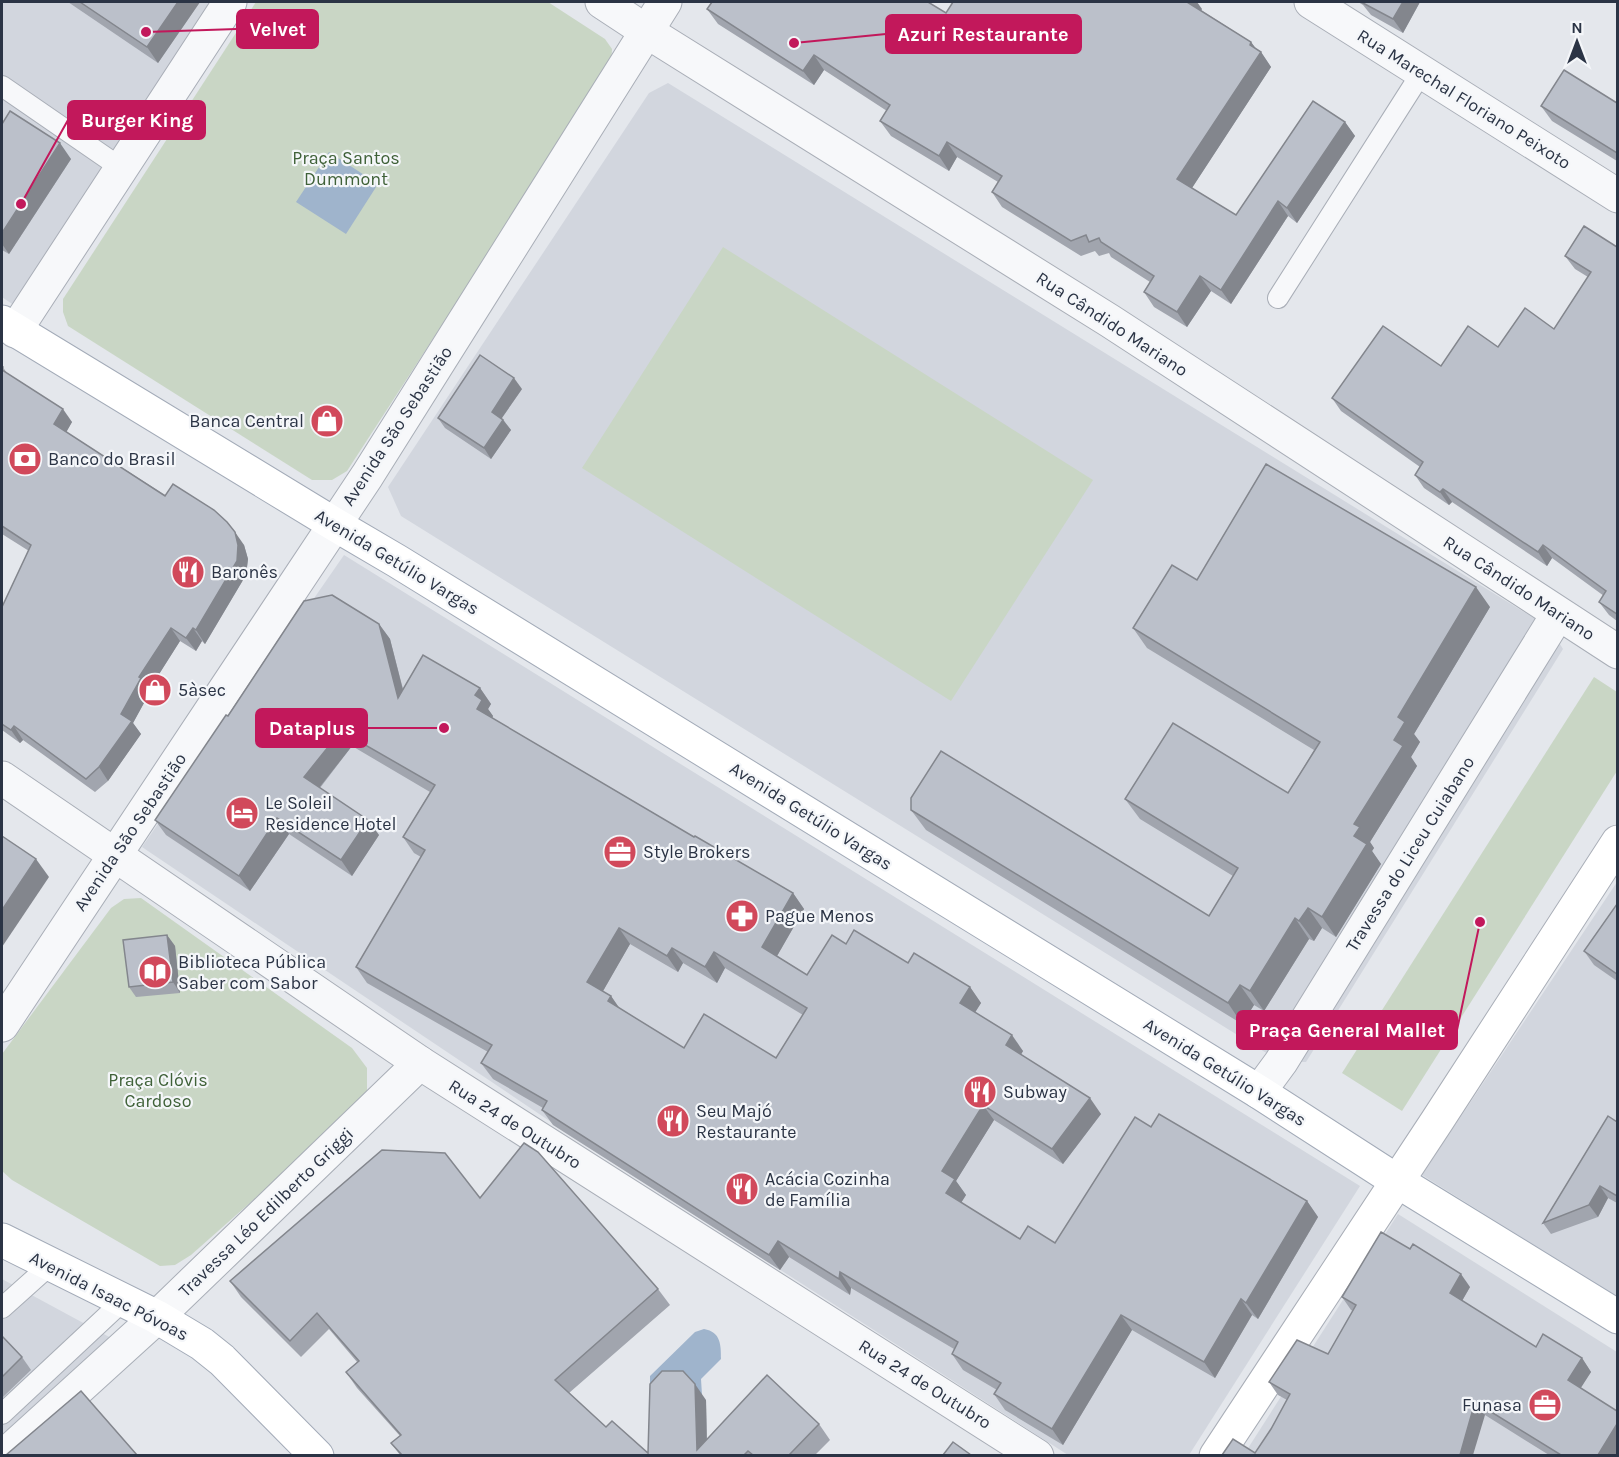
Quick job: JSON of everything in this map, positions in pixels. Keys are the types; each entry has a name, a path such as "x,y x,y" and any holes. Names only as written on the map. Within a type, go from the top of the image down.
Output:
{"main road":[{"name":"Avenida Getúlio Vargas","path":"8,326 407,567 1259,1092 1397,1181 1617,1317"},
{"path":"1216,1455 1617,842"},
{"name":"Avenida Isaac Póvoas","path":"2,1240 186,1333 222,1360 317,1455"}],"street":[{"path":"8,326 121,168 230,2"},
{"name":"Rua Cândido Mariano","path":"602,2 1110,321 1617,652"},
{"name":"Avenida São Sebastião","path":"2,1025 367,476 665,2"},
{"name":"Rua Marechal Floriano Peixoto","path":"1311,2 1617,196"},
{"name":"Travessa do Liceu Cuiabano","path":"1259,1092 1281,1062 1558,614"},
{"name":"Rua 24 de Outubro","path":"2,778 420,1063 1037,1455"},
{"name":"Travessa Léo Edilberto Griggi","path":"4,1455 157,1317 420,1063"}],"lane":[{"path":"1278,298 1422,72"},
{"path":"2,86 121,168"},
{"path":"2,1308 50,1264"},
{"path":"2,1414 123,1301"}],"shaded area":[{"path":"2,2 220,2 15,306 2,297"},
{"path":"668,83 1550,628 1563,649 1306,1062 1281,1062 401,516 388,487 649,93"},
{"path":"344,555 1360,1186 1189,1455 1068,1455 563,1130 142,847"},
{"path":"1617,882 1617,1297 1422,1175"},
{"path":"1398,1214 1617,1352 1617,1455 1243,1456"},
{"path":"2,1279 124,1345 2,1448"}],"green space":[{"name":"Praça Santos Dummont","path":"256,2 548,2 605,39 612,49 611,65 347,471 332,480 312,480 68,326 63,312 63,299"},
{"path":"723,247 1093,480 951,701 582,468"},
{"path":"1594,677 1617,692 1617,771 1402,1111 1342,1073"},
{"name":"Praça Clóvis Cardoso","path":"141,898 352,1048 367,1068 367,1092 346,1118 191,1255 175,1265 160,1266 12,1180 2,1171 2,1054 111,908 124,899"}],"water":[{"path":"329,152 378,184 346,234 296,202"},
{"path":"704,1329 717,1336 721,1359 701,1379 702,1395 650,1390 650,1376 695,1332"}],"building":[{"path":"80,2 178,2 147,47"},
{"path":"712,2 928,2 946,13 953,2 1187,2 1251,42 1250,45 1261,52 1177,179 1236,215 1313,101 1345,122 1287,208 1278,201 1221,290 1200,276 1177,312 1144,292 1154,276 1101,242 1099,238 1089,242 1086,235 1071,241 992,192 1002,176 947,142 939,156 880,121 890,105 814,55 803,71 707,9"},
{"path":"1361,2 1403,2 1393,19"},
{"path":"1564,70 1617,103 1617,153 1541,106"},
{"path":"10,111 60,143 2,233 2,124"},
{"path":"1584,226 1617,247 1617,614 1599,602 1606,591 1543,545 1538,552 1443,489 1440,492 1415,475 1423,462 1332,398 1383,326 1441,366 1468,326 1498,347 1525,308 1554,329 1591,272 1565,256"},
{"path":"480,355 514,378 492,412 503,420 484,448 438,418"},
{"path":"2,370 63,409 54,424 165,496 173,484 214,510 235,532 238,545 237,561 196,630 193,628 186,638 171,628 139,677 141,678 121,714 132,721 99,767 86,779 14,726 11,730 2,724 2,607 31,545 2,526"},
{"path":"1266,464 1476,587 1398,717 1405,722 1394,740 1403,746 1354,824 1360,827 1354,836 1367,844 1322,917 1308,908 1299,921 1295,918 1250,991 1240,985 1228,1003 911,810 911,798 941,751 1209,916 1238,868 1125,799 1173,723 1288,793 1320,742 1133,628 1172,565 1197,580"},
{"path":"332,595 379,624 398,698 423,655 480,688 475,695 482,700 477,709 793,893 762,947 807,975 832,935 846,944 854,930 908,963 914,953 970,987 960,1003 1012,1035 1006,1045 1090,1098 1052,1149 983,1105 942,1171 955,1179 946,1193 1020,1239 1028,1226 1055,1243 1135,1117 1151,1127 1159,1114 1307,1201 1246,1303 1241,1299 1204,1362 1121,1315 1052,1429 994,1394 1001,1383 952,1354 958,1342 840,1272 839,1279 778,1241 769,1255 542,1110 547,1101 481,1063 492,1045 356,967 425,850 403,837 435,785 341,731 304,777 368,820 341,860 277,818 239,876 155,820 226,715 228,716 304,601","holes":["619,928 667,956 672,948 705,967 714,952 807,1008 776,1058 704,1014 684,1048 608,1001 611,996 587,982"]},
{"path":"2,836 36,859 2,910"},
{"path":"1617,904 1617,974 1584,951"},
{"name":"Biblioteca Pública Saber com Sabor","path":"167,935 173,982 129,987 123,940"},
{"path":"1608,1116 1617,1122 1617,1196 1600,1186 1589,1205 1543,1223"},
{"path":"524,1143 538,1152 658,1289 555,1380 606,1427 612,1421 648,1453 650,1384 662,1371 683,1371 695,1384 697,1450 767,1375 819,1424 789,1455 753,1455 748,1451 744,1455 402,1455 391,1443 401,1435 346,1372 359,1361 317,1313 290,1341 230,1281 382,1150 445,1153 480,1198"},
{"path":"1381,1232 1410,1249 1413,1244 1461,1274 1450,1293 1536,1347 1543,1334 1582,1358 1568,1380 1617,1411 1617,1424 1598,1455 1561,1455 1475,1402 1460,1455 1222,1455 1233,1439 1255,1453 1271,1429 1290,1394 1269,1382 1297,1340 1328,1354 1356,1305 1342,1297"},
{"path":"2,1336 22,1357 2,1377"},
{"path":"81,1391 137,1455 6,1455"},
{"path":"953,1442 971,1455 943,1455"}],"place":[{"name":"Velvet","path":"146,32"},
{"name":"Azuri Restaurante","path":"794,43"},
{"name":"Burger King","path":"21,204"},
{"name":"Banca Central","path":"327,421"},
{"name":"Banco do Brasil","path":"25,459"},
{"name":"Baronês","path":"188,572"},
{"name":"5àsec","path":"155,690"},
{"name":"Dataplus","path":"444,728"},
{"name":"Le Soleil Residence Hotel","path":"242,813"},
{"name":"Style Brokers","path":"620,852"},
{"name":"Pague Menos","path":"742,916"},
{"name":"Praça General Mallet","path":"1480,922"},
{"name":"Biblioteca Pública Saber com Sabor","path":"155,972"},
{"name":"Subway","path":"980,1092"},
{"name":"Seu Majó Restaurante","path":"673,1121"},
{"name":"Acácia Cozinha de Família","path":"742,1189"},
{"name":"Funasa","path":"1545,1405"}]}
